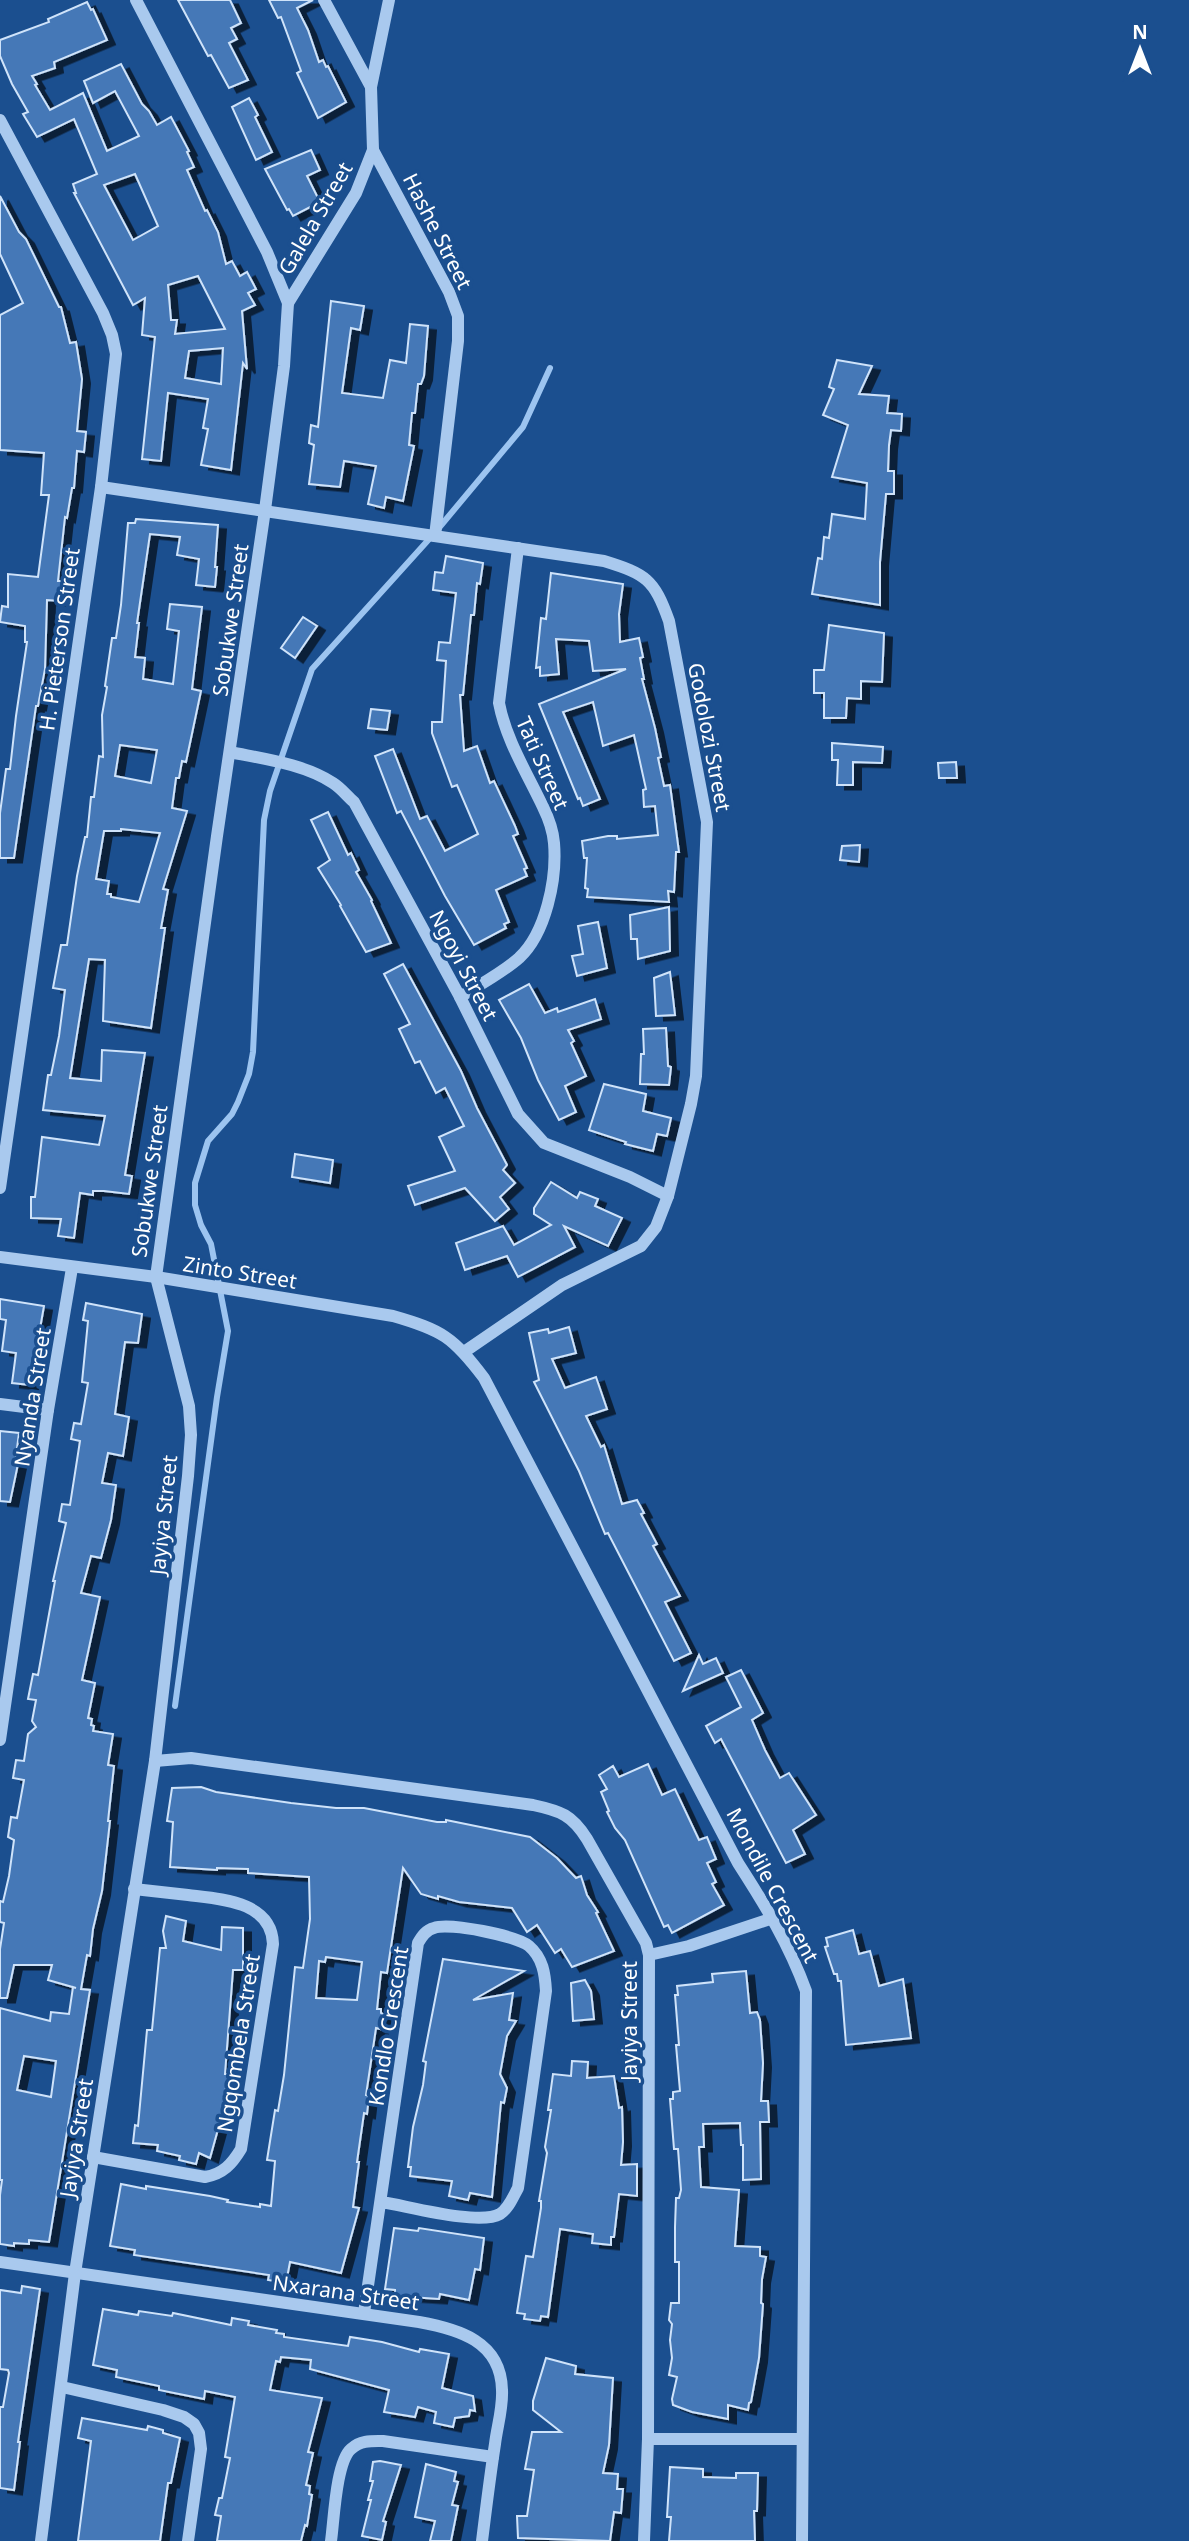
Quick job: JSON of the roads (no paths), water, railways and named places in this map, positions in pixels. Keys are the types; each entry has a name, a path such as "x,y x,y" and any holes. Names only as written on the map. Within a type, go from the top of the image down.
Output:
{"street":[{"name":"Sobukwe Street","path":"136,0 267,252 288,303 284,366 265,510 156,1278"},
{"name":"Hashe Street","path":"324,0 371,87 373,150 449,292 458,316 458,341 435,536"},
{"path":"371,87 389,0"},
{"name":"H. Pieterson Street","path":"0,120 103,313 116,354 101,487 0,1188"},
{"name":"Galela Street","path":"288,303 356,193 373,150"},
{"name":"Godolozi Street","path":"101,487 604,561 631,569 650,581 661,598 669,621 704,799 708,843 696,1076 668,1196 656,1227 641,1246 562,1285 464,1352"},
{"name":"Tati Street","path":"460,997 517,960 532,944 548,900 554,867 554,840 544,810 502,722 499,703 518,548"},
{"name":"Ngoyi Street","path":"230,752 308,771 334,783 354,802 460,997 518,1114 544,1143 630,1177 668,1196"},
{"name":"Zinto Street","path":"0,1257 156,1278 393,1316 446,1336 464,1352"},
{"name":"Nyanda Street","path":"0,1740 48,1410 72,1268"},
{"name":"Jayiya Street","path":"41,2541 75,2273 155,1761 191,1435 184,1378 156,1278"},
{"name":"Mondile Crescent","path":"464,1352 484,1378 738,1863 774,1918 794,1958 806,1991 802,2541"},
{"path":"0,1404 48,1410"},
{"name":"Jayiya Street","path":"155,1761 191,1758 554,1810 578,1824 646,1943 649,1955 648,2439 644,2541"},
{"name":"Ngqombela Street","path":"93,2157 205,2177 216,2175 234,2160 241,2149 273,1944 273,1936 264,1920 235,1901 134,1889"},
{"path":"649,1955 689,1946 774,1918"},
{"name":"Kondlo Crescent","path":"364,2314 416,1950 423,1935 433,1928 446,1926 523,1942 537,1955 545,1975 546,1991 518,2188 503,2212 481,2219 382,2202"},
{"name":"Nxarana Street","path":"0,2262 456,2329 480,2344 494,2362 502,2391 482,2541"},
{"path":"62,2387 163,2410 184,2417 194,2424 199,2433 201,2449 188,2541"},
{"path":"648,2439 802,2439"},
{"path":"331,2541 343,2462 350,2449 357,2445 365,2441 383,2441 493,2457"}],"waterway":[{"path":"438,529 523,427 550,368"},
{"path":"175,1706 228,1331 211,1244 195,1205 195,1183 208,1141 232,1114 249,1074 253,1052 264,820 270,791 312,669 431,537"}]}
